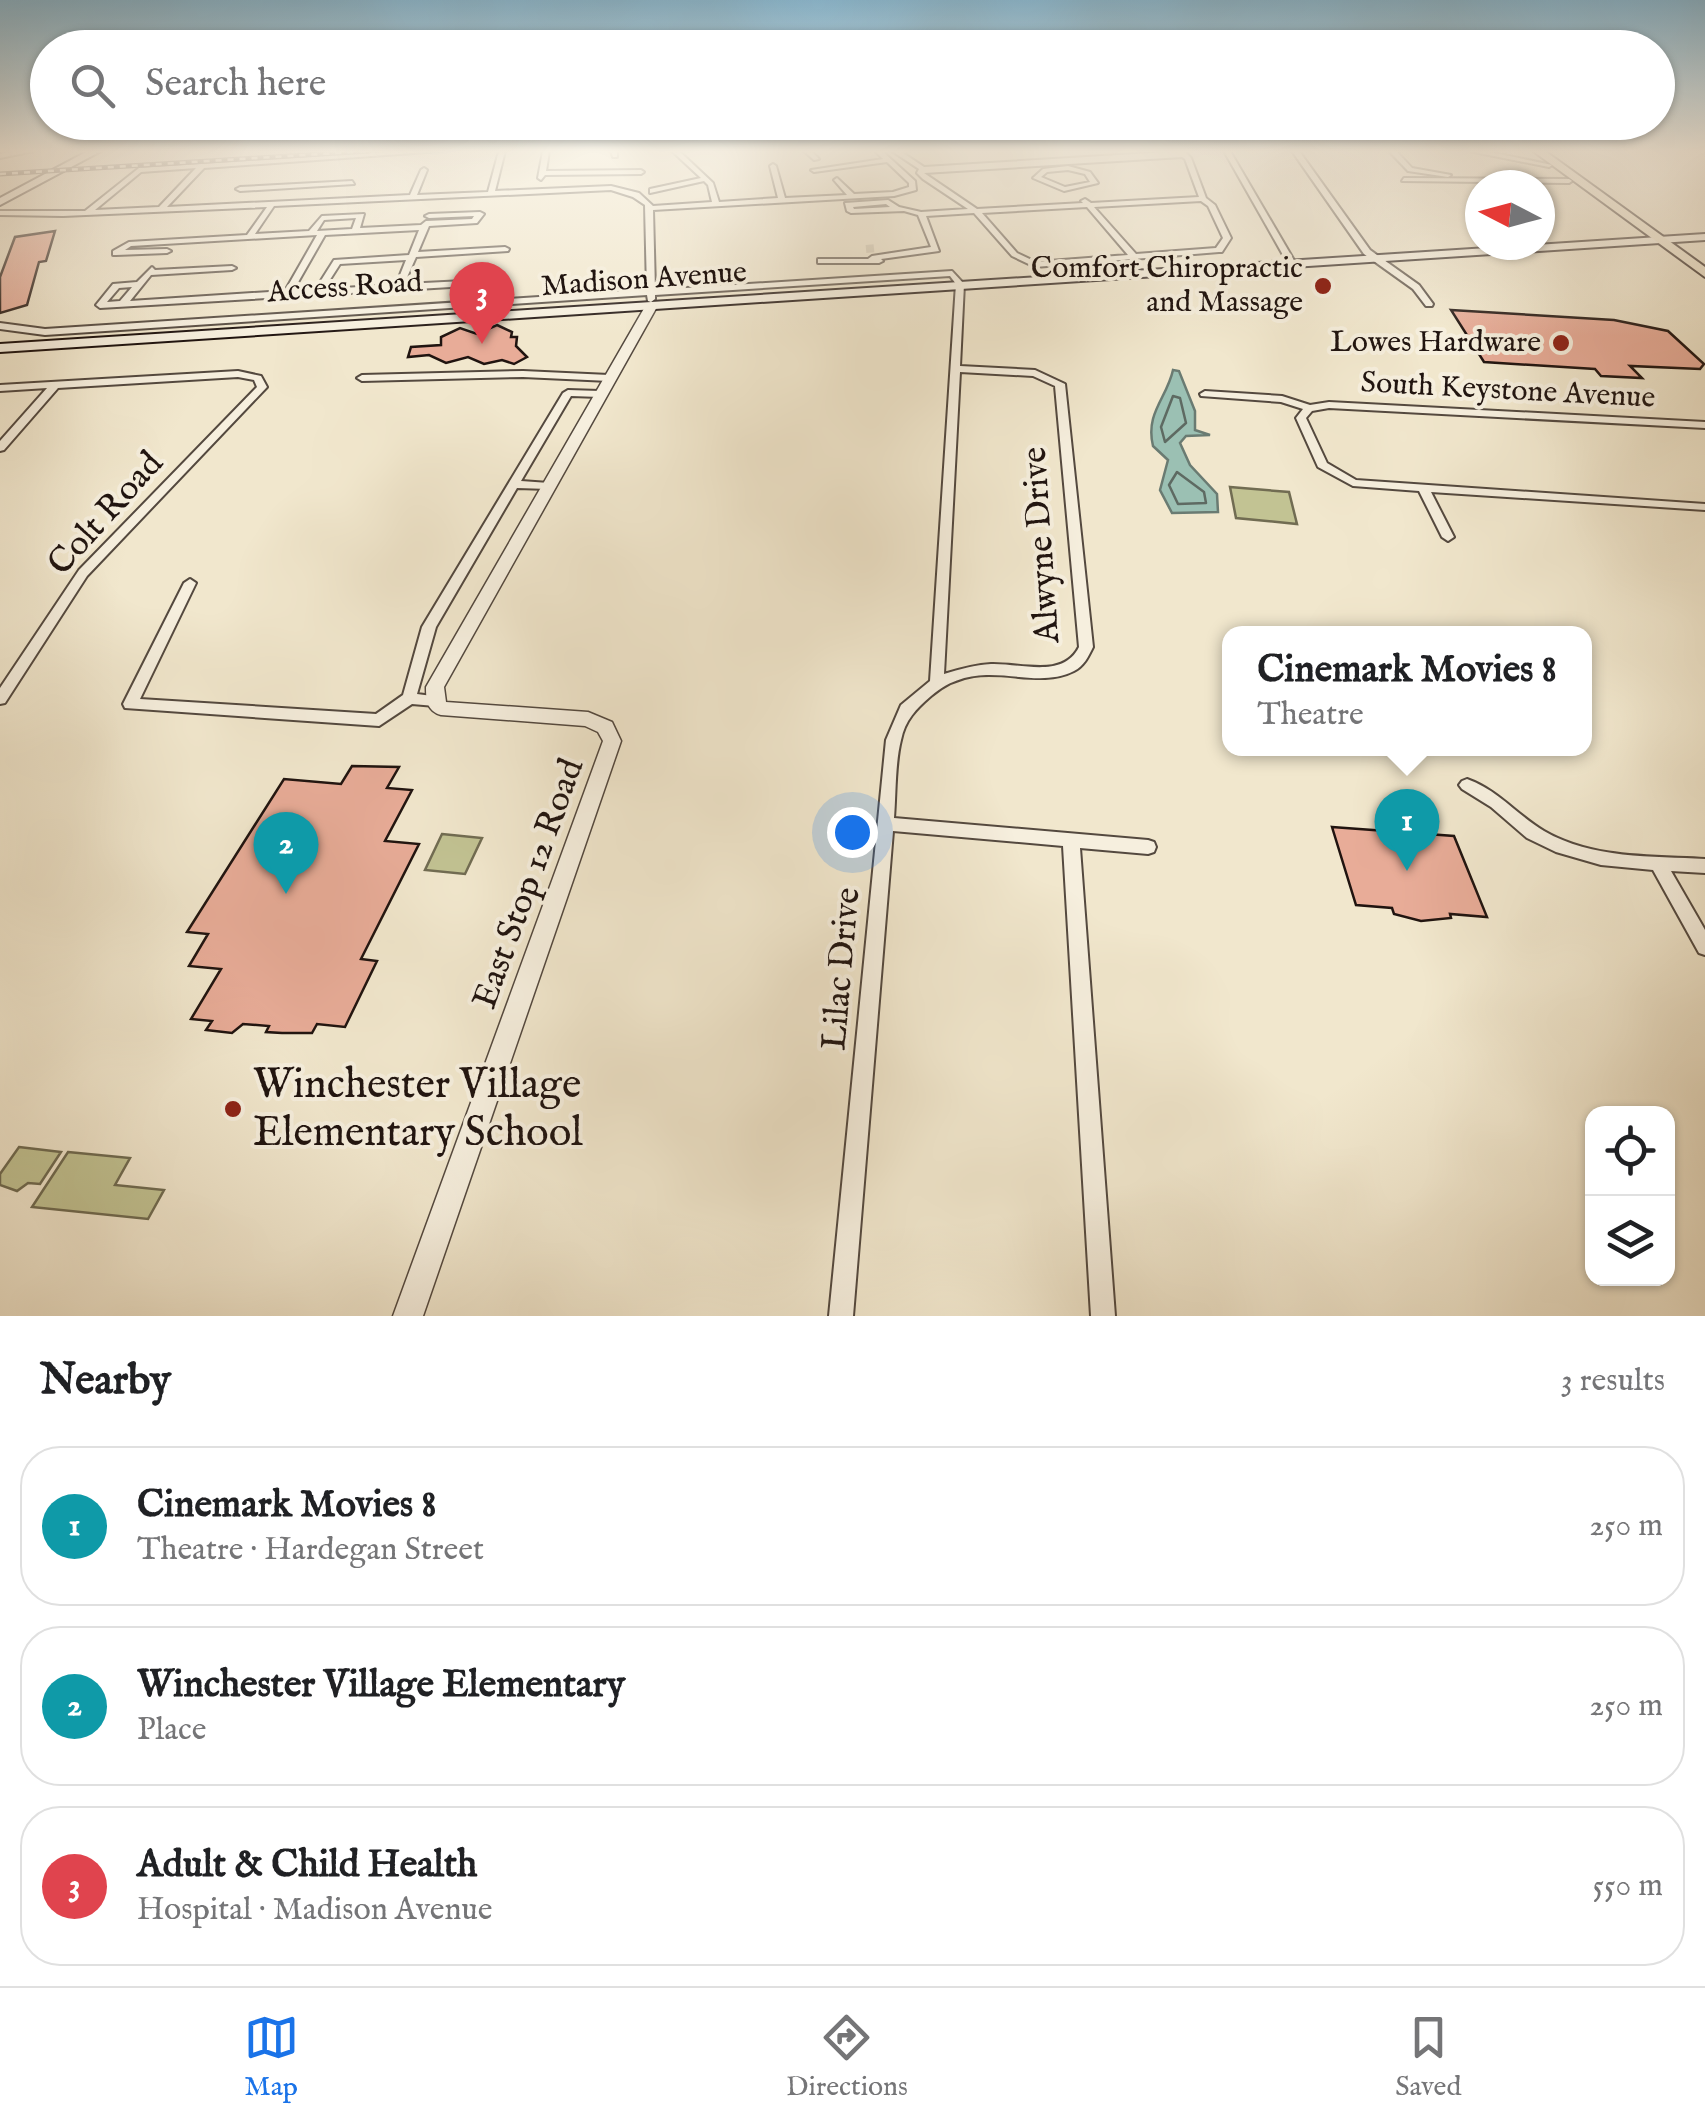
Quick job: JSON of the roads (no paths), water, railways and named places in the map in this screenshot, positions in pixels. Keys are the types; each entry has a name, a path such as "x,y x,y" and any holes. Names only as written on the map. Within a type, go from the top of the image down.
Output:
{"main road":[{"path":"1614,212 1705,273"},
{"path":"1617,212 1705,284"},
{"name":"Madison Avenue","path":"0,348 651,299 960,284 1705,234"},
{"name":"Madison Avenue","path":"1555,242 1651,238"},
{"name":"Madison Avenue","path":"1374,256 1465,249"}],"street":[{"path":"0,213 98,212"},
{"path":"249,237 266,212"},
{"path":"400,286 430,212"},
{"path":"409,698 435,701 435,688 651,299 650,212"},
{"path":"913,212 934,212"},
{"path":"975,212 1025,262 1042,265 1224,248 1226,238 1214,212"},
{"path":"1095,212 1134,256"},
{"path":"1263,212 1291,262"},
{"path":"1341,212 1374,256 1416,287 1429,304"},
{"path":"167,252 116,253 129,244 355,231 480,214 474,221 426,222"},
{"path":"821,261 856,259 887,249 894,256 936,249 921,214"},
{"path":"311,234 322,218 362,216 355,231"},
{"path":"288,294 322,233"},
{"path":"122,304 175,242"},
{"path":"318,292 338,262 505,249"},
{"path":"872,254 870,262 883,278"},
{"path":"1111,258 1117,273"},
{"path":"1100,259 1117,273"},
{"path":"148,273 232,268"},
{"name":"Access Road","path":"0,326 38,332 651,299 952,273 960,284"},
{"path":"139,284 116,286 100,304 500,281"},
{"path":"937,683 960,284"},
{"path":"161,325 180,300"},
{"path":"139,326 159,301"},
{"name":"Alwyne Drive","path":"937,683 980,670 1062,670 1080,661 1086,647 1060,384 1035,372 955,369"},
{"path":"0,388 232,374 258,378"},
{"path":"362,378 494,374 605,386"},
{"name":"Colt Road","path":"0,698 83,573 257,395 262,387 258,378"},
{"path":"0,448 56,384"},
{"path":"190,583 130,704 379,720 409,698 429,627 568,392 605,386"},
{"name":"South Keystone Avenue","path":"1205,394 1282,399 1308,408 1329,405 1705,426"},
{"path":"1308,408 1302,423 1322,466 1337,477 1359,484 1705,507"},
{"path":"513,484 550,486"},
{"path":"1422,488 1448,537"},
{"name":"Lilac Drive","path":"840,1316 892,745 899,722 916,698 937,683"},
{"name":"East Stop 12 Road","path":"408,1316 612,741 602,724 588,719 441,708 435,701"},
{"path":"1468,785 1486,792 1523,827 1564,848 1600,858 1705,866"},
{"path":"886,824 1148,847"},
{"path":"1070,840 1103,1316"},
{"path":"1658,862 1705,946"}],"water":[{"path":"1173,370 1179,371 1195,411 1195,430 1210,435 1186,436 1180,443 1190,465 1217,494 1218,512 1172,513 1160,490 1168,460 1153,446 1152,424"}],"tunnel":[{"path":"866,249 876,248"}],"place":[{"name":"Comfort Chiropractic and Massage","path":"1323,286"},
{"name":"Lowes Hardware","path":"1561,343"},
{"name":"Adult & Child Health","path":"482,344"},
{"name":"Cinemark Movies 8","path":"1407,871"},
{"name":"Winchester Village Elementary","path":"286,894"},
{"name":"Winchester Village Elementary School","path":"233,1109"}]}
